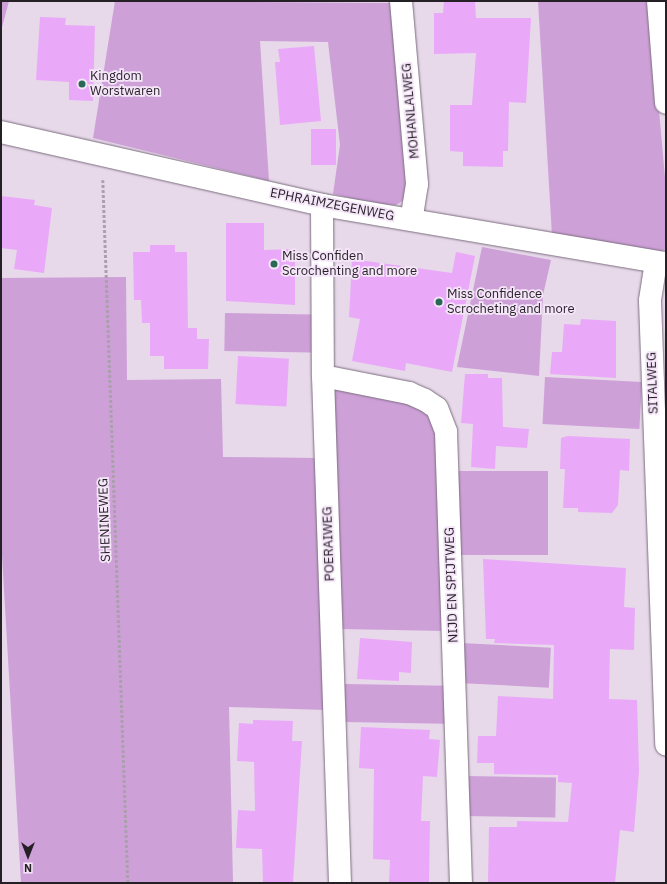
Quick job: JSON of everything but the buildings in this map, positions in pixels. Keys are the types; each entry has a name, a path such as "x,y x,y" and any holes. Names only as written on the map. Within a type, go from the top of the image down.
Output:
{"street":[{"name":"MOHANLALWEG","path":"401,1 417,184 411,220"},
{"path":"658,1 666,103"},
{"name":"EPHRAIMZEGENWEG","path":"1,132 103,157 322,205 661,263"},
{"name":"POERAIWEG","path":"322,205 323,376 340,883"},
{"name":"SITALWEG","path":"661,263 650,301 666,745"},
{"name":"NIJD EN SPIJTWEG","path":"323,376 409,393 425,400 437,408 446,432 461,883"}],"path":[{"name":"SHENINEWEG","path":"103,157 128,883"}],"shaded area":[{"path":"1,1 9,1 1,31"},
{"path":"115,1 391,3 408,187 404,200 396,205 378,205 333,194 340,145 328,42 260,41 269,181 93,138"},
{"path":"538,1 649,1 666,188 665,250 658,252 552,235"},
{"path":"482,247 551,260 543,295 539,376 457,367"},
{"path":"126,277 127,380 221,379 223,457 318,458 326,710 229,707 233,883 21,883 1,538 1,278"},
{"path":"225,313 312,315 311,353 224,351"},
{"path":"545,377 642,382 639,429 543,424"},
{"path":"337,389 409,399 435,420 445,631 341,629 332,392"},
{"path":"457,471 548,471 548,555 457,555"},
{"path":"461,643 551,648 549,688 459,683"},
{"path":"345,684 446,686 445,724 344,722"},
{"path":"465,776 556,778 555,818 464,816"}],"place":[{"name":"Kingdom Worstwaren","path":"82,84"},
{"name":"Miss Confiden Scrochenting and more","path":"274,264"},
{"name":"Miss Confidence Scrocheting and more","path":"439,302"}]}
